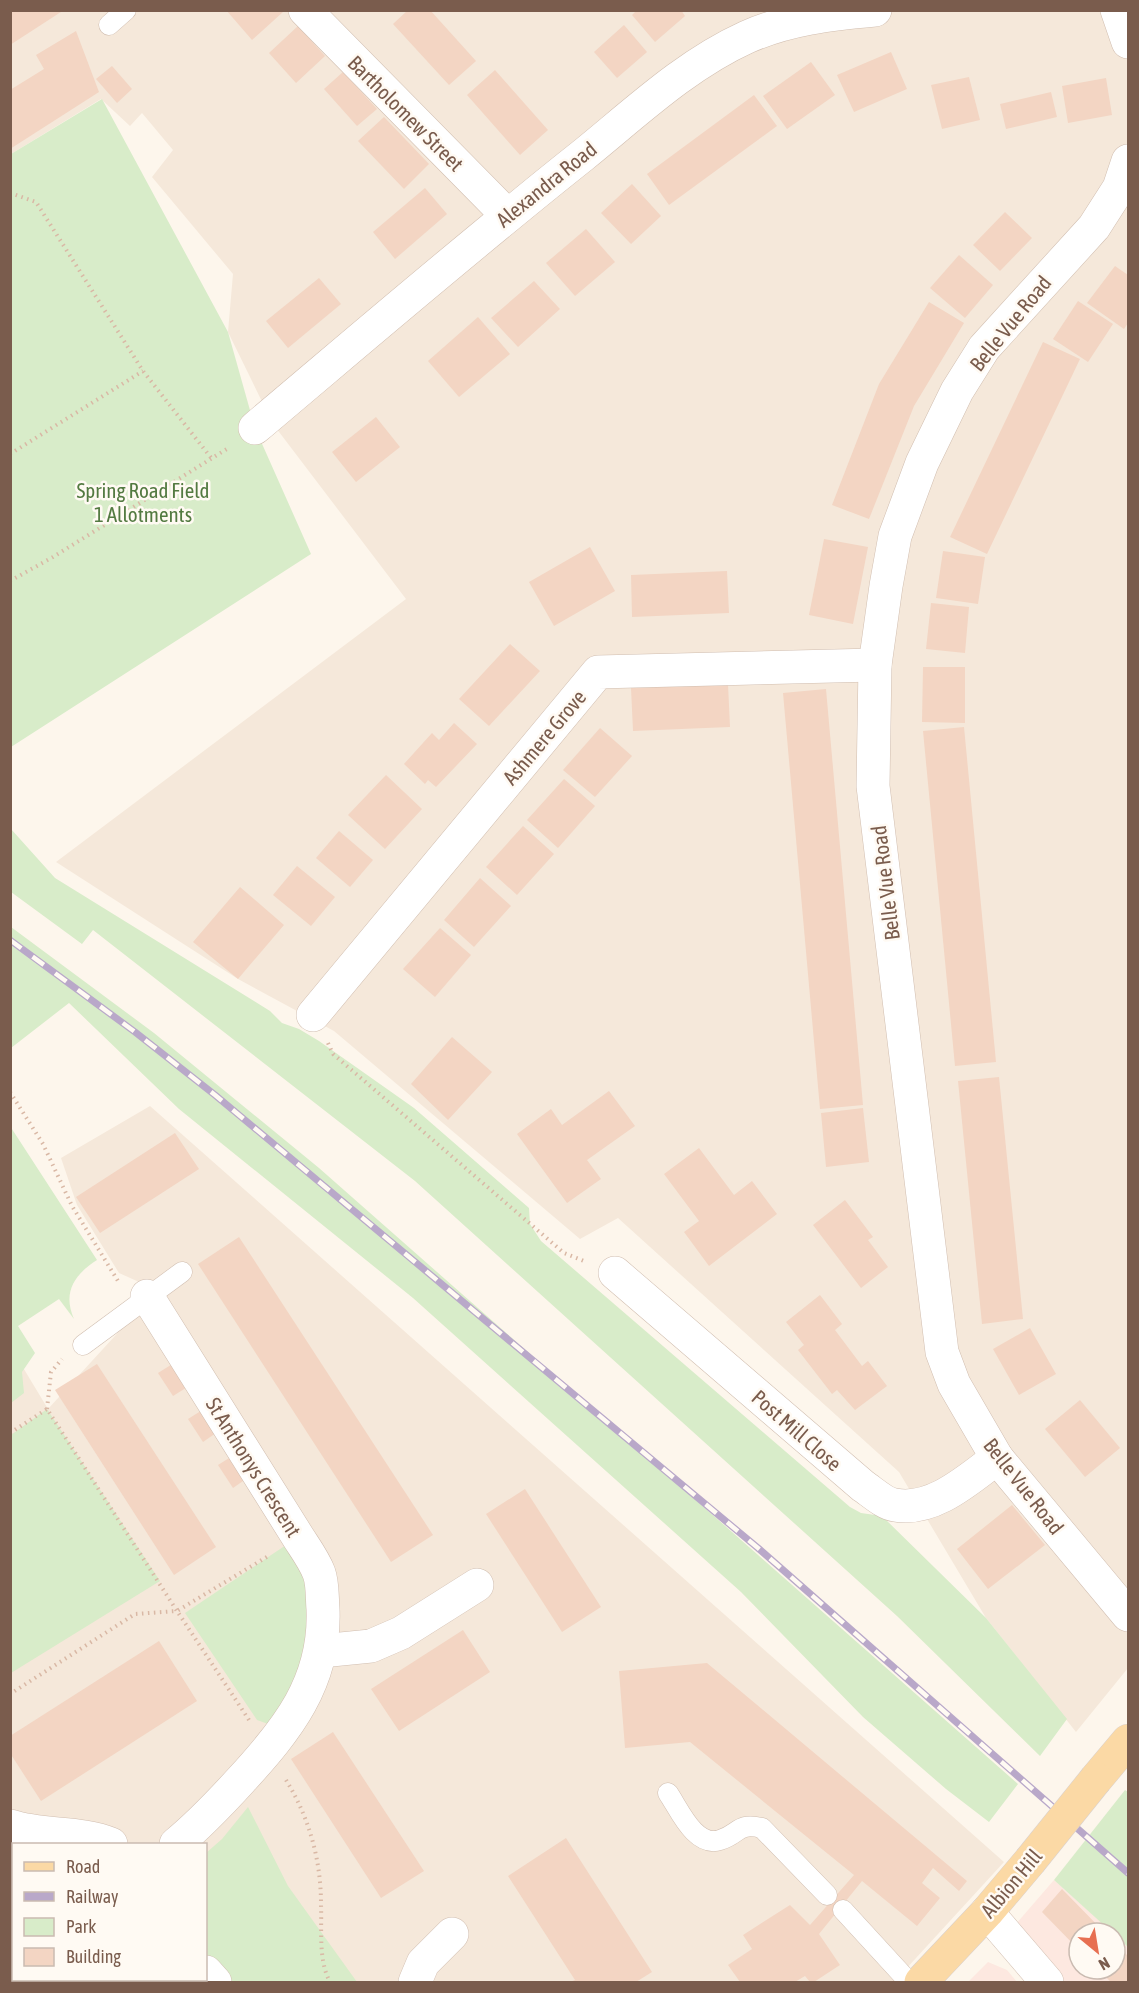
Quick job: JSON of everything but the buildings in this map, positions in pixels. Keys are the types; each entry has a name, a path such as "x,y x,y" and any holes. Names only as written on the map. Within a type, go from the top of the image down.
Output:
{"main road":[{"name":"Albion Hill","path":"921,1983 987,1912 1128,1741"}],"street":[{"name":"Bartholomew Street","path":"305,10 507,215"},
{"name":"Alexandra Road","path":"255,428 507,215 700,63 744,38 775,26 830,14 875,10"},
{"path":"1117,10 1128,42"},
{"name":"Belle Vue Road","path":"1128,161 1119,188 1094,227 984,348 957,391 922,463 895,536 875,665 873,786 942,1352 954,1384 997,1458 1128,1615"},
{"name":"Ashmere Grove","path":"313,1015 598,672 875,665"},
{"name":"Post Mill Close","path":"615,1273 863,1486 892,1505 919,1506 962,1485 997,1458"},
{"name":"St Anthonys Crescent","path":"147,1296 319,1573 323,1617 321,1651 304,1699 285,1730 201,1823 178,1843"},
{"path":"321,1651 371,1646 401,1633 477,1585"},
{"path":"10,1826 23,1830 77,1836 103,1843"},
{"path":"987,1912 1047,1983"},
{"path":"415,1983 423,1963 452,1934"}],"lane":[{"path":"109,25 126,10"},
{"path":"83,1345 182,1272"},
{"path":"669,1793 693,1830 705,1840 720,1840 738,1828 750,1825 762,1828 827,1895"},
{"path":"843,1910 909,1983"}],"path":[{"path":"10,192 36,202 143,371 212,459"},
{"path":"10,454 143,371"},
{"path":"10,581 212,459 255,428"},
{"path":"313,1015 333,1054 564,1253 615,1273"},
{"path":"10,1092 43,1144 72,1206 116,1280 147,1296"},
{"path":"83,1345 62,1359 51,1372 47,1409 268,1750 306,1816 315,1846 321,1902 321,1931 326,1974 330,1983"},
{"path":"10,1433 47,1409"},
{"path":"10,1694 135,1614 177,1611 298,1537"}],"shaded area":[{"path":"11,11 1128,11 1128,1668 1076,1732 986,1618 899,1472 618,1218 580,1239 334,1031 238,979 56,862 406,599 273,424 228,332 233,274 152,177 173,150 142,113 130,126 101,99 11,154"},
{"path":"150,1106 1004,1862 894,1982 11,1982 10,1346 48,1409 157,1290 119,1273 77,1205 61,1158"},
{"path":"1054,1880 1100,1921 1067,1921 1067,1981 1127,1981 1127,1946 1128,1982 1062,1982 1016,1924"},
{"path":"12,1901 12,1981 158,1982 11,1982 10,1902"},
{"path":"988,1962 1007,1970 1017,1982 968,1982"}],"green space":[{"name":"Spring Road Field 1 Allotments","path":"102,99 228,332 255,428 311,554 11,747 11,154"},
{"path":"11,829 55,878 270,1011 282,1023 299,1029 319,1041 414,1108 529,1208 530,1224 541,1241 850,1507 861,1513 882,1516 986,1618 1067,1719 1040,1756 897,1616 415,1181 93,930 82,944 11,892"},
{"path":"11,927 154,1033 319,1168 1018,1784 989,1822 946,1789 863,1717 741,1592 413,1298 179,1109 69,1003 11,1048"},
{"path":"10,1126 97,1260 82,1271 70,1292 69,1300 74,1319 59,1299 18,1326 35,1353 22,1372 24,1393 11,1403"},
{"path":"47,1409 160,1581 11,1673 11,1435"},
{"path":"298,1537 322,1595 285,1730 257,1720 185,1613"},
{"path":"1125,1790 1128,1792 1128,1947 1127,1921 1099,1921 1054,1880"},
{"path":"248,1807 288,1886 357,1982 157,1981 207,1981 207,1852 222,1839"}],"railway":[{"path":"10,940 135,1032 215,1095 758,1548 1128,1873"}]}
